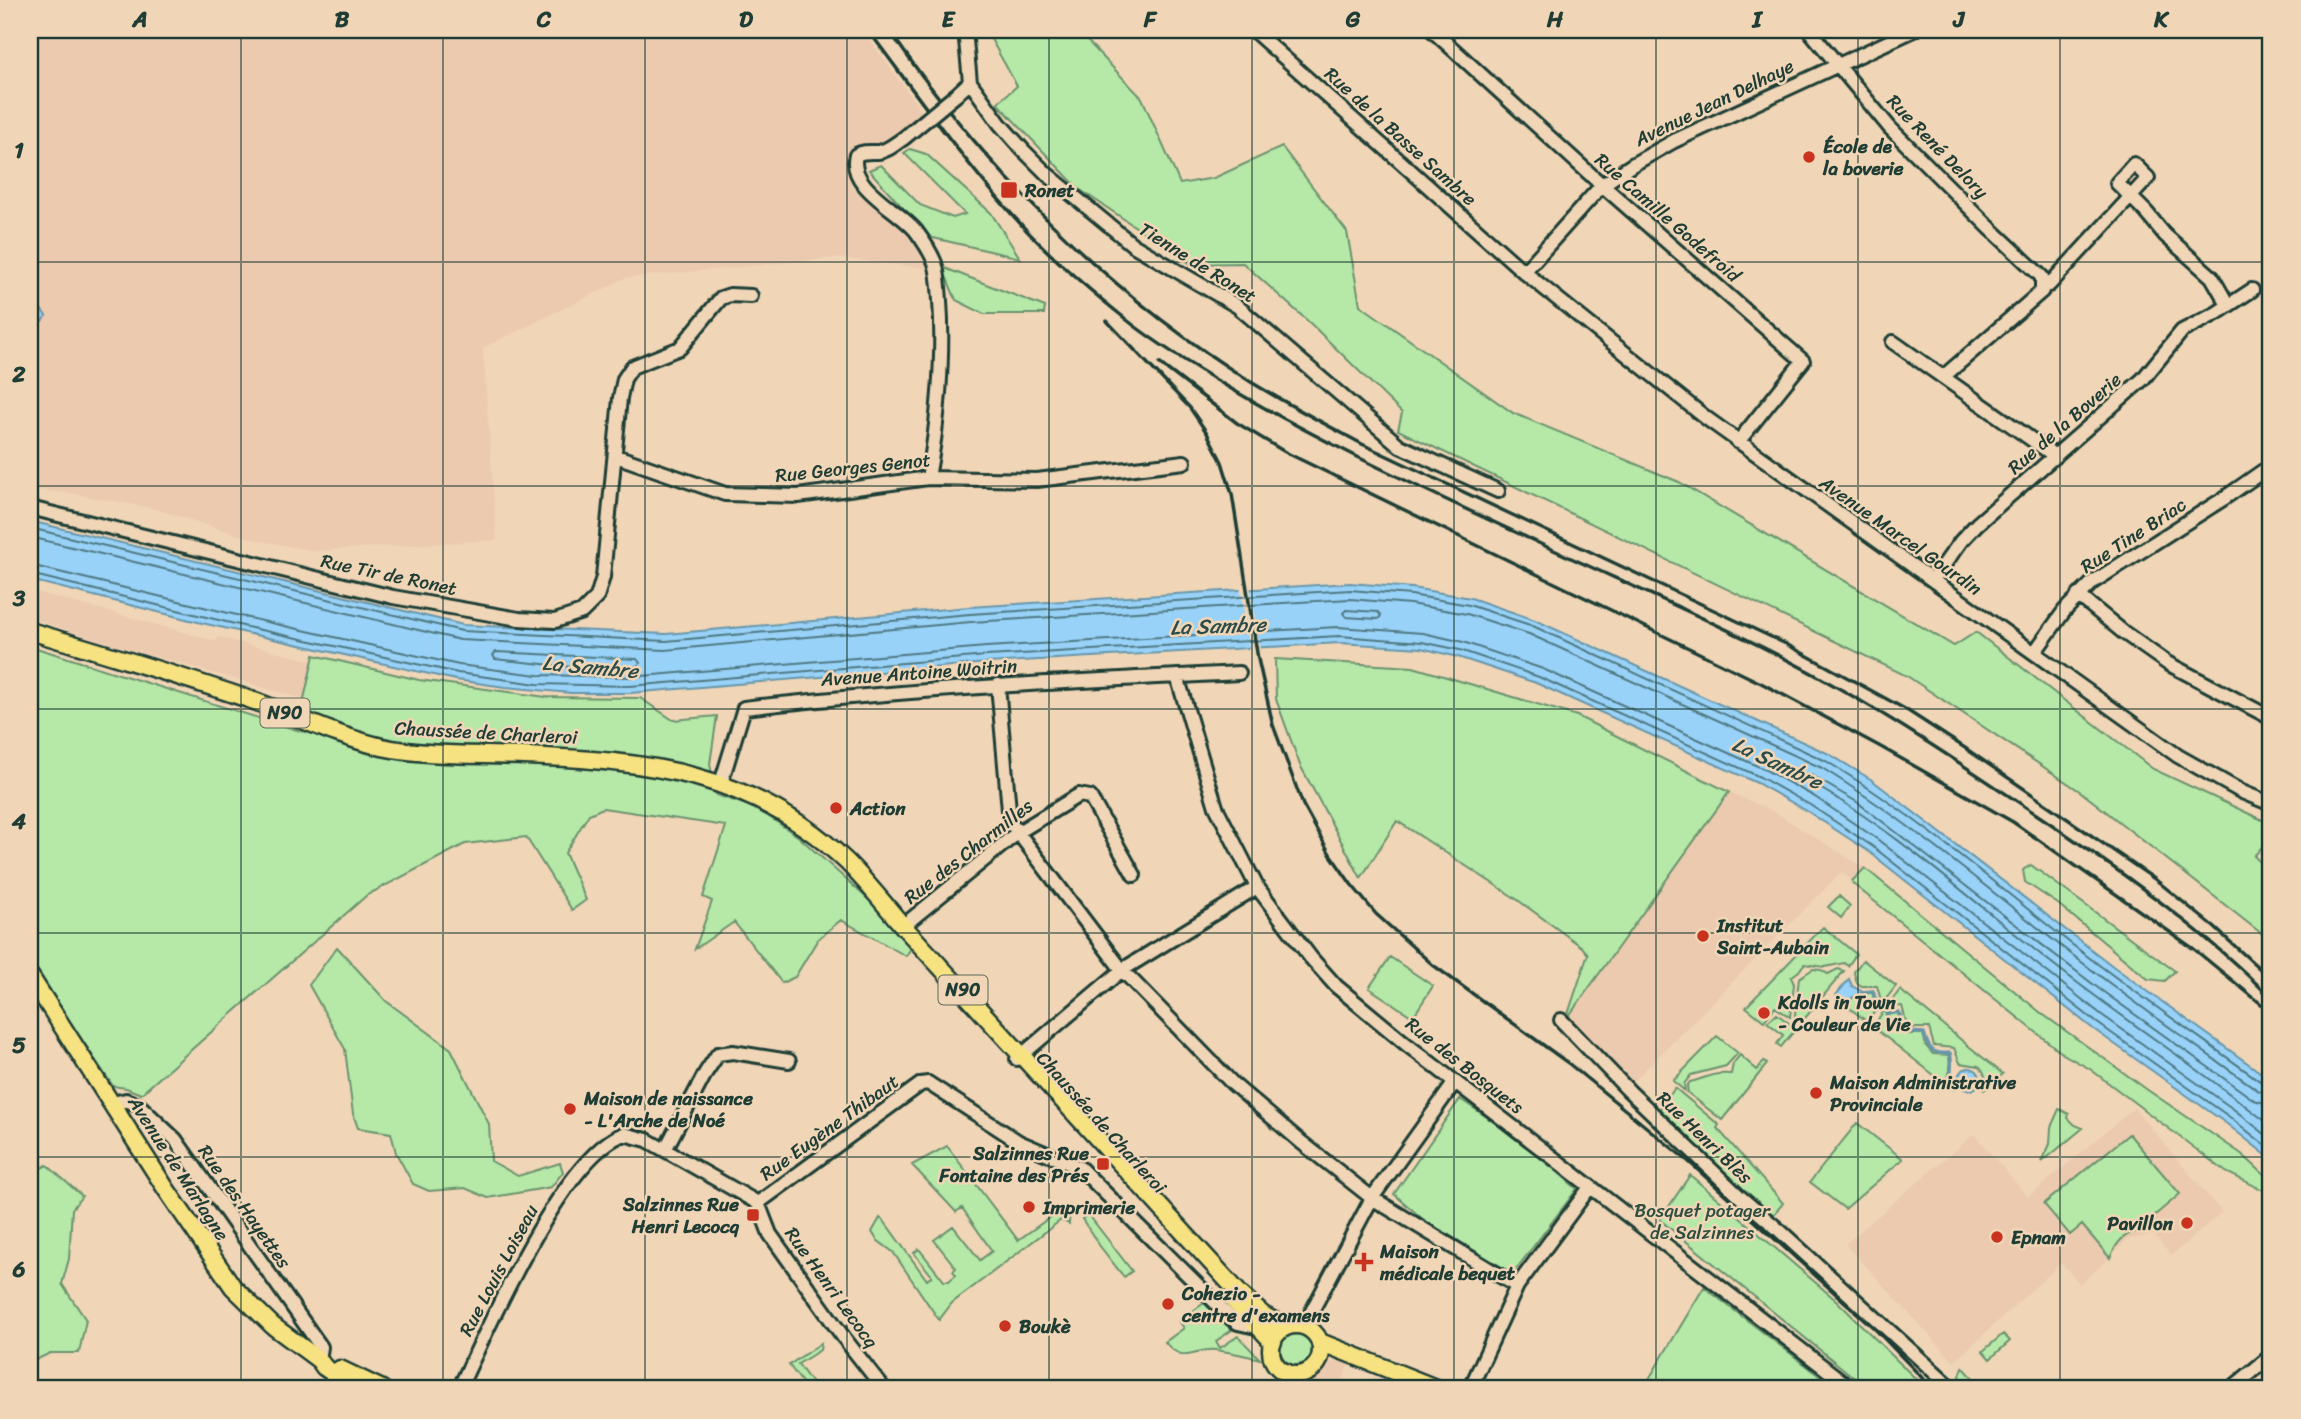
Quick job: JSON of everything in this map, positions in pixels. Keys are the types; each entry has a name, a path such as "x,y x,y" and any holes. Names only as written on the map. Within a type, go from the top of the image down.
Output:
{"main road":[{"name":"Chaussée de Charleroi","path":"30,631 257,702 367,743 385,747 624,762 670,769 721,783 777,810 814,834 860,876 1256,1327 1273,1342"},
{"name":"Avenue de Marlagne","path":"30,975 173,1199 233,1287 272,1326 356,1389"},
{"name":"Chaussée de Charleroi","path":"1020,1057 1251,1305 1286,1327"},
{"path":"1273,1342 1278,1333 1286,1327 1296,1325 1311,1330 1320,1342 1321,1349 1304,1389"},
{"name":"N90","path":"1273,1342 1272,1356 1286,1372 1293,1389"},
{"path":"1320,1342 1438,1389"},
{"path":"1286,1372 1300,1374 1341,1356 1354,1356"},
{"name":"Avenue de Marlagne","path":"319,1360 377,1389"}],"street":[{"path":"928,478 940,360 941,315 935,262 915,230 857,177 853,163 856,155 864,151 881,152 889,149 970,82 965,30"},
{"name":"Rue de la Basse Sambre","path":"1253,30 1524,272"},
{"name":"Rue Camille Godefroid","path":"1432,30 1602,185 1803,361 1738,442"},
{"name":"Rue René Delory","path":"1809,30 1890,128 2042,278 2042,284"},
{"name":"Avenue Jean Delhaye","path":"1524,272 1602,185 1674,141 1914,30"},
{"name":"Tienne de Ronet","path":"970,82 1000,124 1023,150 1047,174 1133,246 1237,306 1401,446 1498,491"},
{"path":"1943,377 2042,291 2042,284 2049,285 2130,196 2165,235 2212,277 2228,306"},
{"name":"Avenue Marcel Gourdin","path":"1524,272 1738,442 2178,756 2230,786 2271,804"},
{"name":"Rue de la Boverie","path":"1933,580 1977,524 2143,379 2182,331 2252,290"},
{"name":"Rue Tir de Ronet","path":"30,508 393,597 519,619 555,621 582,612 597,597 601,587 624,379 632,368 680,348 721,298 730,295 751,296"},
{"path":"1893,342 2055,456"},
{"name":"Rue Georges Genot","path":"616,456 725,494 798,496 928,478 1037,480 1184,462"},
{"name":"Rue Tine Briac","path":"2034,653 2078,595 2093,582 2263,471 2271,471"},
{"path":"2078,595 2167,663 2271,718"},
{"name":"Avenue Antoine Woitrin","path":"721,783 744,708 853,695 1239,673"},
{"name":"Rue des Bosquets","path":"1177,676 1216,807 1257,887 1336,986 1455,1082 1852,1389"},
{"path":"998,685 1010,822 1122,970 1233,1084 1372,1198 1517,1286"},
{"name":"Rue des Charmilles","path":"903,926 1017,833 1079,794 1090,797 1134,875"},
{"path":"1020,1057 1122,970 1257,887"},
{"name":"Rue Henri Blès","path":"1561,1020 1629,1091 1739,1196 1953,1389"},
{"path":"758,1203 665,1150 718,1054 733,1052 789,1061"},
{"path":"1304,1326 1372,1198 1455,1082"},
{"name":"Rue Eugène Thibaut","path":"758,1203 922,1084 928,1083 1019,1142 1080,1168 1232,1319 1238,1324 1256,1327"},
{"name":"Rue des Hayettes","path":"112,1103 125,1100 140,1106 175,1139 321,1347 319,1360"},
{"name":"Rue Louis Loiseau","path":"459,1389 531,1244 556,1201 593,1156 609,1142 624,1135 647,1140 665,1150"},
{"path":"1469,1389 1517,1286 1590,1187"},
{"name":"Rue Henri Lecocq","path":"758,1203 770,1234 884,1389"},
{"path":"2231,1389 2271,1356"}],"shaded area":[{"path":"30,30 863,30 923,113 886,144 859,144 844,157 853,187 911,235 926,268 837,258 626,278 483,348 497,540 313,551 256,540 151,508 68,493 30,490"},
{"path":"30,590 216,641 218,637 313,661 304,699 30,618"},
{"name":"Institut Saint-Aubain","path":"1729,792 1769,809 1865,868 1852,881 1842,872 1628,1087 1566,1020"},
{"name":"Epnam","path":"2134,1108 2222,1212 2171,1256 2154,1235 2127,1239 2080,1284 2061,1263 1954,1362 1845,1244 1974,1134 2028,1197"},
{"path":"1327,1363 1349,1363 1340,1389 1308,1389 1312,1376 1317,1371"}],"green space":[{"path":"986,30 1077,30 1142,98 1180,184 1214,178 1282,147 1347,232 1360,305 1513,413 1679,482 1954,646 1976,632 2153,769 2271,824 2271,837 2254,856 2271,873 2271,941 2081,792 1907,676 1398,430 1402,413 1311,324 1243,263 1191,264 1079,189 997,103 1017,86"},
{"path":"910,149 926,154 991,213 1020,258 929,237 869,170 881,165 920,205 953,218 965,214 904,153"},
{"path":"942,267 1045,307 1044,314 984,314 956,300"},
{"path":"30,646 303,732 304,699 314,655 419,680 546,697 640,698 673,720 717,716 710,764 716,795 756,808 799,837 881,911 911,948 906,956 841,920 818,939 795,977 782,983 734,922 695,949 712,901 703,897 726,826 603,808 589,814 565,853 586,900 572,910 526,837 465,844 367,895 141,1094 113,1086 30,963"},
{"path":"1275,659 1413,667 1577,716 1729,792 1566,1020 1588,954 1515,898 1397,821 1361,878 1300,765 1276,699"},
{"path":"2031,865 2175,971 2165,981 2148,979 2058,904 2025,882 2023,870"},
{"path":"1865,868 2041,1013 2243,1155 2271,1181 2271,1194 2226,1172 2090,1069 2063,1054 1853,884 1852,881"},
{"path":"1839,896 1850,906 1841,918 1828,907"},
{"path":"1823,927 1856,954 1848,966 1844,963 1825,967 1804,964 1791,977 1794,984 1790,1017 1775,1007 1764,1021 1746,1007"},
{"path":"337,947 386,1001 451,1049 489,1124 491,1161 518,1176 560,1163 563,1172 551,1187 488,1198 465,1188 429,1191 413,1184 396,1153 391,1133 358,1128 353,1114 345,1049 309,985"},
{"path":"1390,957 1433,986 1413,1017 1369,988"},
{"path":"1863,960 1896,986 1882,1004 1877,986 1862,986 1857,983 1854,972"},
{"path":"1813,969 1828,974 1838,969 1844,971 1781,1047 1777,1044 1783,1035 1767,1022 1777,1014 1790,1024 1794,1023 1799,978"},
{"path":"1900,990 2003,1074 1984,1090 1982,1088 1985,1077 1979,1066 1960,1063 1954,1048 1934,1046 1929,1028 1913,1028 1907,1025 1902,1006 1887,1007"},
{"path":"1872,992 1876,1006 1880,1007 1866,1021 1846,1005 1853,997"},
{"path":"1884,1010 1886,1015 1898,1013 1901,1027 1908,1034 1923,1034 1926,1046 1933,1054 1949,1055 1950,1071 1944,1083 1873,1027"},
{"path":"1717,1036 1738,1053 1726,1066 1691,1075 1684,1084 1685,1091 1673,1081"},
{"path":"1740,1055 1757,1070 1764,1061 1767,1064 1722,1120 1688,1093 1687,1086 1690,1082 1714,1075 1731,1074 1733,1064"},
{"path":"1675,1088 1719,1125 1717,1128 1783,1203 1771,1218 1656,1114"},
{"path":"1460,1099 1521,1140 1577,1189 1517,1268 1510,1272 1425,1221 1394,1194"},
{"path":"2059,1109 2069,1114 2068,1118 2075,1125 2083,1128 2042,1162 2050,1144 2051,1127"},
{"path":"1857,1123 1903,1159 1845,1209 1810,1182"},
{"path":"2129,1134 2180,1194 2154,1216 2157,1229 2140,1231 2122,1238 2110,1258 2082,1225 2070,1235 2044,1204"},
{"path":"947,1146 1018,1240 1063,1208 1070,1210 1069,1224 1061,1220 952,1303 939,1320 893,1252 877,1240 872,1232 880,1218 884,1221 927,1280 932,1276 914,1253 919,1249 944,1281 949,1281 956,1275 953,1271 956,1268 934,1240 953,1226 980,1260 992,1251 962,1208 956,1212 912,1165"},
{"path":"47,1165 82,1196 72,1209 69,1259 62,1284 86,1320 79,1353 50,1353 30,1363 30,1174"},
{"name":"Bosquet potager de Salzinnes","path":"1690,1175 1837,1301 1926,1389 1868,1389 1660,1220"},
{"path":"1088,1214 1132,1271 1124,1277 1082,1219"},
{"path":"1704,1287 1837,1389 1643,1389"},
{"path":"1204,1303 1232,1330 1216,1341 1220,1348 1238,1336 1260,1359 1216,1350 1178,1353 1165,1342 1184,1328 1179,1321"},
{"path":"1296,1333 1307,1338 1312,1349 1307,1360 1296,1365 1285,1360 1280,1349 1285,1338"},
{"path":"2003,1334 2010,1341 1990,1359 1983,1351"},
{"path":"821,1343 820,1350 798,1364 816,1389 807,1389 789,1365"},
{"path":"1963,1367 1983,1389 1962,1389 1960,1376"}],"water":[{"path":"30,265 36,276 33,298 46,316 42,321 30,312"},
{"name":"La Sambre","path":"30,521 463,625 666,634 969,607 1350,583 1412,588 1471,598 1535,620 1829,754 1872,780 2114,967 2271,1080 2271,1159 2227,1124 2092,1028 1868,851 1807,811 1757,783 1536,683 1458,657 1421,648 1339,643 988,663 630,693 571,693 505,687 456,680 202,623 30,580"},
{"path":"1849,979 1852,986 1862,993 1847,1003 1836,995"},
{"path":"1969,1068 1977,1071 1980,1079 1977,1087 1969,1090 1961,1087 1958,1079 1961,1071"}],"pier":[{"path":"1250,586 1260,650 1250,651 1240,587"}],"waterway":[{"path":"1862,992 1873,991 1877,1006"},
{"path":"1886,1013 1899,1012 1907,1032 1924,1033 1932,1050 1950,1053 1954,1089"}],"railway":[{"path":"868,30 966,160 1030,234 1089,289 1158,343 1252,401 1330,443 1722,628 1863,702 1973,772 2111,866 2221,951 2271,998"},
{"path":"889,30 926,81 1008,179 1098,268 1198,347 1251,382 1362,444 1786,644 1905,709 2156,880 2214,927 2271,979"},
{"path":"1107,321 1190,408 1222,462 1232,494 1258,659 1273,725 1303,805 1330,854 1351,884 1376,914 1433,965 1568,1063 1689,1162 1875,1329 1933,1389"},
{"path":"1159,363 1237,423 1285,452 1763,684 2013,822 2194,949 2271,1012"}],"place":[{"name":"École de la boverie","path":"1809,157"},
{"name":"Ronet","path":"1009,190"},
{"name":"Action","path":"836,808"},
{"name":"Institut Saint-Aubain","path":"1703,936"},
{"name":"Kdolls in Town - Couleur de Vie","path":"1764,1013"},
{"name":"Maison Administrative Provinciale","path":"1816,1093"},
{"name":"Maison de naissance - L'Arche de Noé","path":"570,1109"},
{"name":"Salzinnes Rue Fontaine des Prés","path":"1103,1164"},
{"name":"Imprimerie","path":"1029,1207"},
{"name":"Salzinnes Rue Henri Lecocq","path":"753,1215"},
{"name":"Pavillon","path":"2187,1223"},
{"name":"Epnam","path":"1997,1237"},
{"name":"Maison médicale bequet","path":"1364,1262"},
{"name":"Cohezio - centre d'examens","path":"1168,1304"},
{"name":"Boukè","path":"1005,1326"}]}
